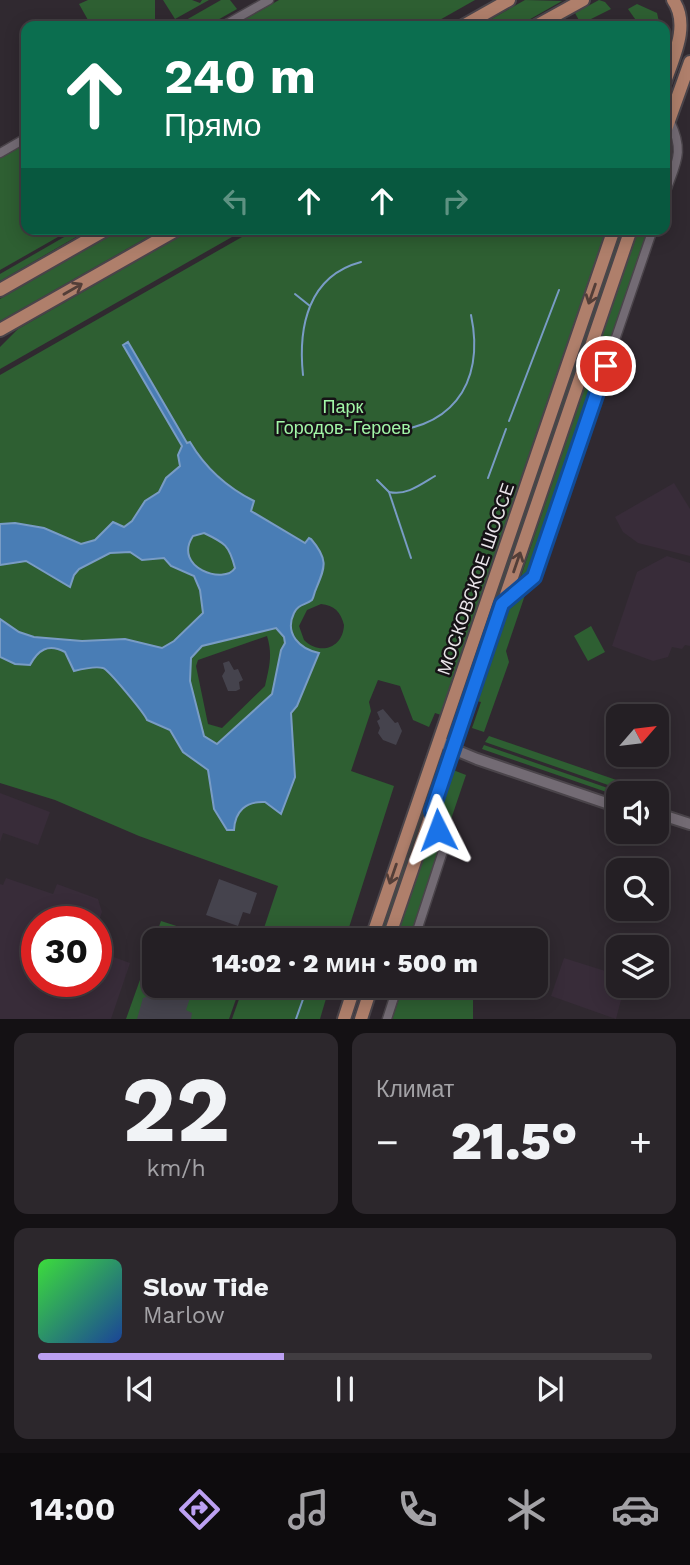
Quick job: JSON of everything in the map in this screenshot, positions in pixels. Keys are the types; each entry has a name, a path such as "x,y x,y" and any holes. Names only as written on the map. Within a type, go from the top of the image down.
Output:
{"main road":[{"path":"472,21 509,0"},
{"path":"545,21 583,0"},
{"path":"670,65 682,23 681,11 673,0"},
{"path":"670,118 690,62"},
{"path":"0,290 96,235"},
{"path":"0,330 167,235"},
{"name":"МОСКОВСКОЕ ШОССЕ","path":"375,928 612,235"},
{"name":"МОСКОВСКОЕ ШОССЕ","path":"392,928 629,235"},
{"path":"439,740 606,803"},
{"path":"454,746 606,796"},
{"path":"669,817 690,824"},
{"path":"669,825 690,832"},
{"path":"344,1019 351,998"},
{"path":"361,1019 368,998"}],"street":[{"path":"232,21 269,0"},
{"path":"670,130 679,141 679,152 670,179"},
{"path":"0,153 21,141"},
{"path":"502,604 534,577 651,235"},
{"path":"418,928 444,848 432,811"},
{"path":"387,1019 394,998"}],"shaded area":[{"path":"674,483 690,509 690,556 638,543 623,532 615,517"},
{"path":"667,556 690,563 690,646 685,645 682,649 672,647 668,657 653,661 612,646 637,572"},
{"path":"0,793 50,812 38,845 3,833 0,842"},
{"path":"6,878 53,894 57,884 98,899 100,906 21,906 21,997 112,997 112,956 130,963 111,1019 0,1019 0,884 3,885"},
{"path":"564,958 606,971 606,998 622,998 616,1019 551,996"}],"green space":[{"path":"88,0 155,0 155,21 87,21 79,4"},
{"path":"163,0 192,0 200,3 202,0 209,0 175,19"},
{"path":"221,0 230,0 237,9 216,21 184,21"},
{"path":"279,0 475,0 438,21 242,21"},
{"path":"525,0 562,1 527,21 488,21"},
{"path":"599,0 611,9 587,21 579,21 575,13"},
{"path":"637,4 657,13 659,21 636,21 628,9"},
{"path":"21,147 21,235 61,235 0,270 0,158"},
{"path":"68,235 80,235 0,281 0,274"},
{"path":"112,235 151,235 0,321 0,299"},
{"path":"182,235 235,235 0,369 0,347 18,329"},
{"name":"Парк Городов-Героев","path":"245,235 605,235 441,715 435,713 429,727 413,720 400,686 378,680 369,702 371,711 351,771 394,786 349,928 264,928 278,886 139,836 55,800 0,783 0,375","holes":["321,604 336,610 344,625 343,633 335,644 317,648 304,640 299,626 307,610","267,636 270,655 265,686 222,728 208,724 196,666 198,660"]},
{"path":"618,235 622,235 455,723 452,722"},
{"path":"636,235 648,235 531,574 518,585"},
{"path":"521,591 525,595 506,651 509,662 484,732 472,728 481,702 476,701 510,604"},
{"path":"591,626 605,652 588,661 574,636"},
{"path":"489,736 619,781 606,781 606,784 485,742"},
{"path":"484,745 606,787 606,792 482,749"},
{"path":"437,764 441,765 385,928 381,928"},
{"path":"453,770 466,775 443,837 438,812"},
{"path":"433,831 438,845 438,857 414,928 399,928"},
{"path":"161,921 183,928 158,928"},
{"path":"142,974 142,998 236,998 229,1019 126,1019"},
{"path":"239,998 326,998 320,1019 232,1019"},
{"path":"399,998 473,998 473,1019 392,1019"}],"water":[{"path":"128,342 187,443 190,442 210,469 234,490 254,501 251,511 305,543 311,539 323,558 323,569 313,599 298,608 291,621 293,634 300,644 319,653 297,706 291,713 295,777 281,814 265,802 252,803 239,813 234,830 227,830 214,809 208,770 183,752 170,730 147,720 106,670 96,667 74,671 65,652 53,648 40,652 30,665 15,664 0,657 0,619 19,632 34,637 82,641 125,639 162,648 174,641 203,613 200,590 194,576 171,566 164,558 142,560 130,552 110,553 79,569 70,587 26,561 0,565 0,524 15,523 44,528 81,544 95,540 113,522 124,527 132,521 145,501 159,492 166,478 180,466 178,455 182,446 123,345","holes":["204,533 228,549 235,568 229,573 212,574 194,565 189,557 188,547 193,536","276,628 284,637 285,643 281,650 272,694 217,744 204,736 190,681 191,658 202,646"]}],"building":[{"path":"229,661 234,670 238,669 243,680 239,682 240,689 236,691 228,691 222,676 225,671 223,663"},
{"path":"383,709 395,723 398,722 402,731 396,745 383,740 378,733 380,728 377,721 380,719 377,712"},
{"path":"219,879 257,893 250,914 243,912 238,926 206,915"},
{"path":"143,998 190,998 186,1010 192,1013 191,1019 137,1019"}],"waterway":[{"path":"303,375 302,339 310,306 329,279 343,269 361,262"},
{"path":"509,421 559,290"},
{"path":"295,294 310,306"},
{"path":"375,431 401,430 423,424 442,414 456,400 467,383 473,363 471,315"},
{"path":"488,478 506,429"},
{"path":"377,480 389,492 395,493 413,489 435,476"},
{"path":"389,492 411,558"},
{"path":"296,1019 303,998"}],"route":[{"path":"438,830 432,811 502,604 534,577 606,366"}]}
